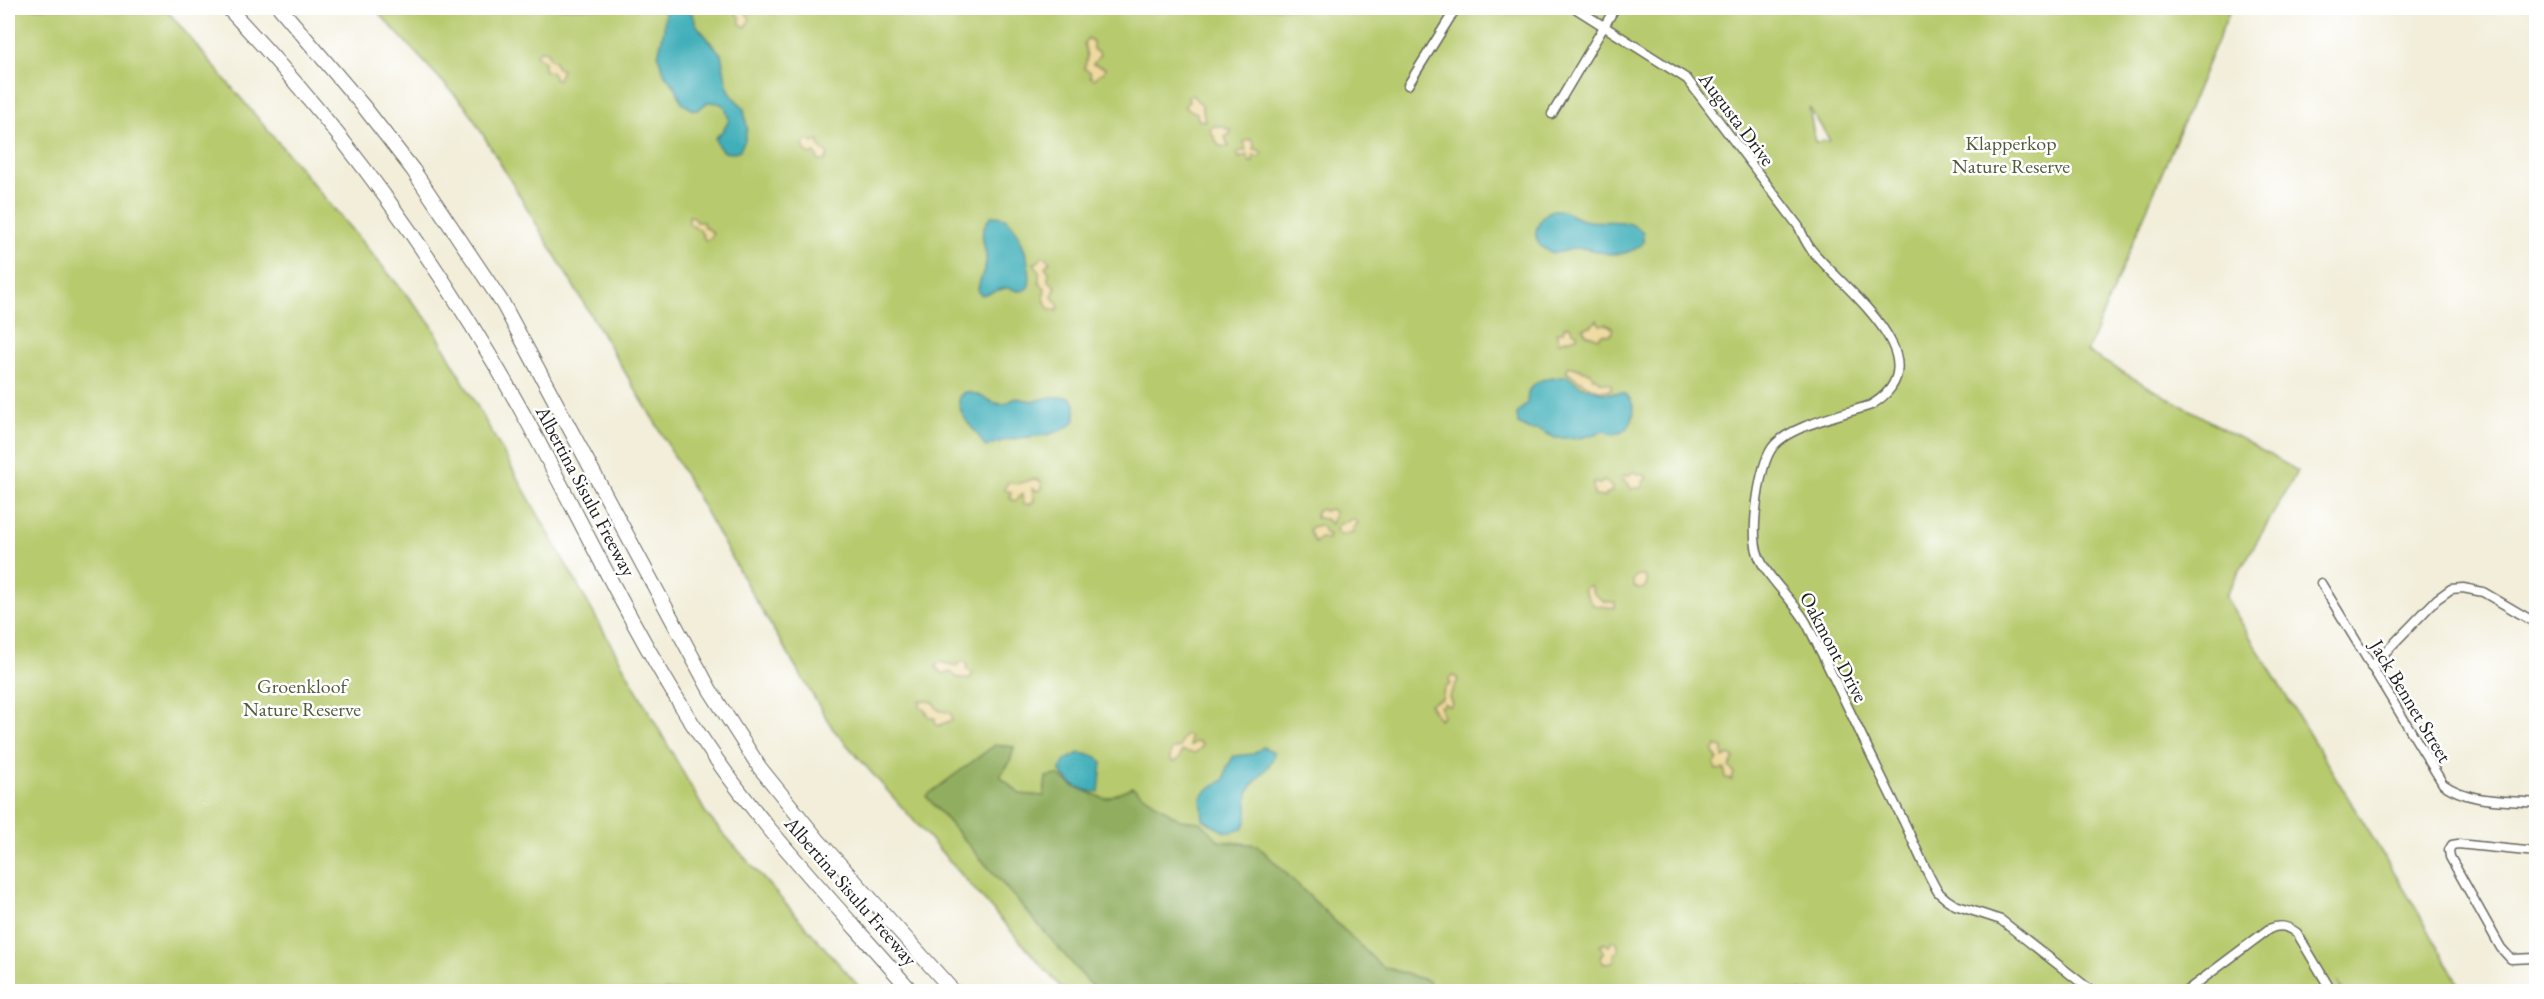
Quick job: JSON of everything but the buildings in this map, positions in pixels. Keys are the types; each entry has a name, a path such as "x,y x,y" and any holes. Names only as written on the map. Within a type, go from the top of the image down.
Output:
{"highway":[{"name":"Albertina Sisulu Freeway","path":"228,8 291,76 352,150 429,258 471,323 525,417 647,646 709,749 765,823 912,992"},
{"name":"Albertina Sisulu Freeway","path":"280,8 406,160 502,304 710,690 760,768 818,840 954,992"}],"street":[{"path":"1408,85 1456,8"},
{"name":"Augusta Drive","path":"1575,8 1687,79 1799,227"},
{"path":"1552,114 1615,8"},
{"name":"Oakmont Drive","path":"1799,227 1810,248 1887,333 1896,351 1897,372 1888,392 1877,401 1791,433 1773,447 1766,460 1758,507 1755,534 1757,552 1765,567 1794,603 1808,626 1938,892 1955,904 2001,920 2093,992"},
{"name":"Jack Bennet Street","path":"2321,583 2443,784 2451,790 2476,798 2536,803"},
{"path":"2371,667 2437,599 2451,589 2459,587 2483,592 2536,623"},
{"path":"2536,852 2458,844 2452,845 2449,850 2450,858 2501,948 2511,959 2536,958"},
{"path":"2185,992 2269,929 2280,926 2290,927 2297,933 2332,992"}],"green space":[{"name":"Groenkloof Nature Reserve","path":"8,8 165,8 431,324 707,815 863,991 8,991"},
{"name":"Klapperkop Nature Reserve","path":"374,8 2231,8 2087,352 2298,471 2225,596 2421,917 2462,991 2343,991 2338,982 2342,991 1064,991 833,729 755,599 656,424 467,108","holes":["1809,107 1829,141 1815,142"]},
{"path":"995,745 1014,747 1010,762 1000,776 1020,794 1044,796 1046,777 1058,775 1073,786 1105,799 1132,787 1180,820 1201,822 1219,841 1257,845 1381,966 1429,981 1434,991 1096,991 926,796"}],"sand":[{"path":"738,8 750,8 746,13 750,19 746,27 740,24 740,17 736,14"},
{"path":"1088,38 1093,42 1093,50 1099,52 1100,55 1093,64 1105,68 1104,72 1095,79 1091,78 1090,72 1084,68 1087,58 1084,43"},
{"path":"540,50 547,51 549,58 555,61 556,67 562,70 558,79 555,79 551,72 544,70 544,62 536,55"},
{"path":"1192,95 1202,105 1205,121 1198,120 1197,113 1185,108 1189,102 1188,96"},
{"path":"1213,126 1224,126 1231,130 1230,134 1225,137 1229,147 1219,146 1210,130"},
{"path":"807,139 813,143 819,140 819,147 828,154 825,161 819,161 815,153 811,155 807,153 803,146"},
{"path":"1250,139 1254,143 1254,149 1259,150 1262,154 1259,157 1253,155 1253,162 1250,162 1247,155 1240,158 1237,154 1240,151 1246,151 1244,142"},
{"path":"689,216 693,216 696,222 703,222 704,227 713,234 710,239 705,240 700,230 689,224"},
{"path":"1043,256 1050,261 1045,267 1049,272 1048,280 1056,287 1052,297 1059,306 1057,311 1048,308 1044,298 1045,288 1039,283 1039,271 1034,263"},
{"path":"1597,320 1600,325 1606,324 1613,328 1613,333 1602,334 1598,338 1586,334 1583,328 1591,326"},
{"path":"1569,325 1572,331 1577,333 1577,337 1559,342 1556,332 1563,332 1564,327"},
{"path":"1569,366 1591,373 1593,378 1611,384 1611,389 1600,390 1588,385 1566,372"},
{"path":"1633,472 1646,476 1642,482 1643,487 1631,489 1628,483 1621,479 1622,476 1628,476"},
{"path":"1034,479 1041,481 1042,488 1038,491 1032,488 1034,501 1029,505 1023,503 1022,494 1016,501 1010,499 1011,492 1004,490 1008,482 1017,484"},
{"path":"1604,481 1611,486 1612,492 1607,493 1605,497 1594,496 1593,483 1600,484"},
{"path":"1321,509 1325,511 1330,509 1335,512 1331,524 1325,519 1316,518 1316,512"},
{"path":"1353,519 1358,523 1353,528 1354,533 1339,535 1336,528 1338,525"},
{"path":"1320,525 1324,528 1323,532 1329,535 1328,539 1320,538 1315,543 1309,530 1311,527"},
{"path":"1640,575 1645,577 1647,582 1645,587 1640,589 1635,587 1633,582 1635,577"},
{"path":"1587,586 1591,586 1593,593 1605,602 1615,602 1615,608 1593,605 1584,591"},
{"path":"963,661 967,664 966,669 973,673 969,680 956,677 951,672 944,674 936,666 940,662 956,666"},
{"path":"1452,676 1458,680 1449,697 1452,703 1450,707 1444,703 1442,707 1439,706 1443,716 1439,719 1429,704 1442,699 1444,689 1450,684 1449,679"},
{"path":"920,700 933,702 938,710 951,713 952,720 938,726 935,718 930,718 920,707"},
{"path":"1186,735 1190,737 1190,746 1197,741 1202,744 1201,748 1195,753 1182,751 1179,759 1173,762 1170,759 1171,750 1180,747"},
{"path":"1716,746 1723,748 1723,758 1729,755 1734,758 1729,767 1734,773 1732,780 1725,778 1725,769 1716,770 1714,764 1718,760 1713,752"},
{"path":"1613,940 1617,942 1619,951 1614,954 1614,962 1603,963 1600,957 1604,953 1600,946 1603,943 1609,946"}],"water":[{"path":"665,8 689,8 698,27 721,54 727,85 731,94 744,109 747,128 740,150 731,153 724,152 715,138 723,131 729,120 725,107 719,103 708,102 698,110 693,110 682,103 676,88 665,75 658,56 664,29"},
{"path":"1553,210 1562,211 1584,220 1629,224 1643,232 1643,242 1635,249 1620,254 1578,248 1558,253 1551,252 1539,243 1536,231 1542,219"},
{"path":"991,216 1005,218 1011,223 1021,240 1028,262 1030,281 1025,290 1006,288 982,295 978,292 986,263 982,235"},
{"path":"1567,376 1583,387 1602,393 1623,393 1630,399 1634,414 1627,428 1613,434 1604,431 1581,438 1555,438 1540,430 1530,430 1518,424 1517,414 1527,403 1528,392 1534,385 1541,380"},
{"path":"964,392 974,393 1002,404 1016,398 1034,401 1051,397 1070,397 1075,404 1075,420 1068,427 1059,431 1008,440 986,447 962,413 959,397"},
{"path":"1263,747 1274,752 1273,758 1249,791 1247,819 1243,828 1227,832 1203,819 1201,798 1208,789 1224,780 1227,767 1234,756 1253,754"},
{"path":"1080,753 1095,756 1102,762 1099,792 1087,791 1076,786 1060,771 1065,760"}]}
